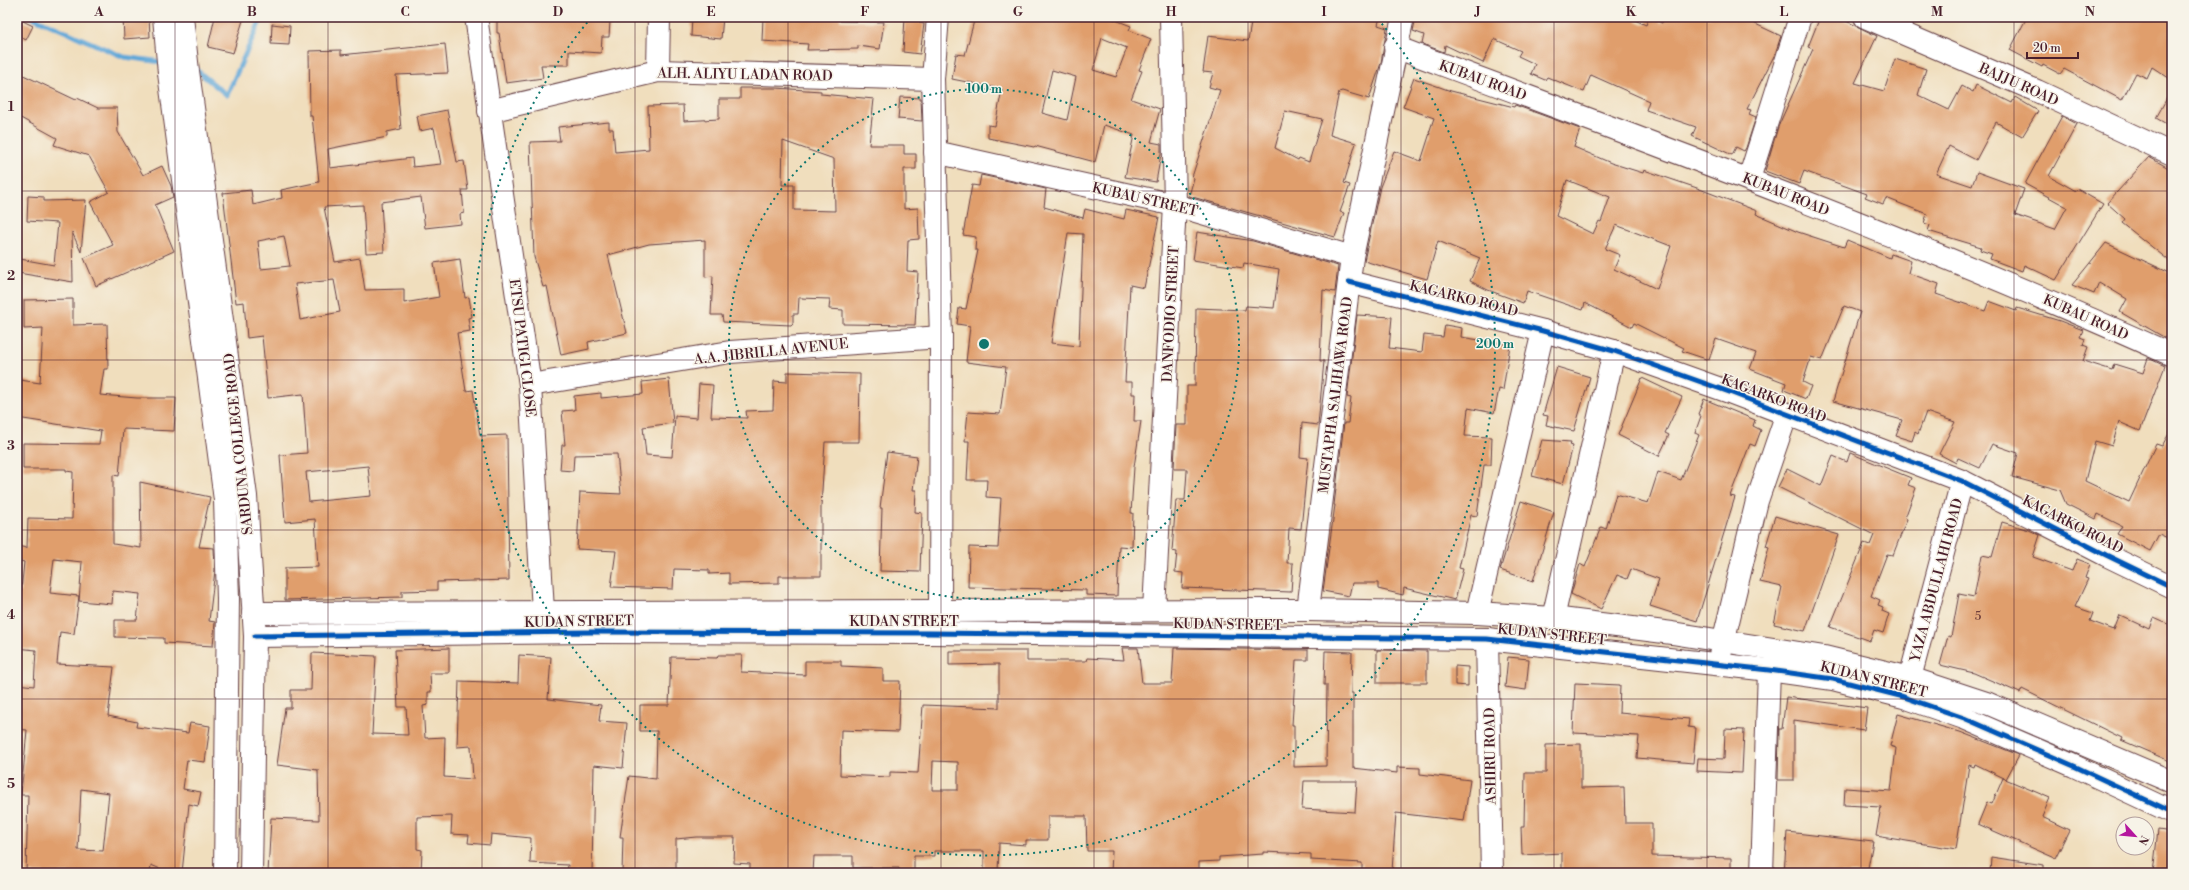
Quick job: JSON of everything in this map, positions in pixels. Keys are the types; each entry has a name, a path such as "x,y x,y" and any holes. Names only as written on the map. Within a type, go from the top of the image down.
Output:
{"street":[{"name":"SARDUNA COLLEGE ROAD","path":"164,17 176,41"},
{"name":"SARDUNA COLLEGE ROAD","path":"182,17 176,41 178,72 225,500 228,599 225,873"},
{"name":"ETSU PATIGI CLOSE","path":"476,17 530,385 543,611"},
{"path":"658,17 658,71"},
{"path":"938,17 934,79 941,337 940,610"},
{"name":"DANFODIO STREET","path":"1154,610 1175,205 1171,17"},
{"name":"MUSTAPHA SALIHAWA ROAD","path":"1308,610 1352,257 1395,47 1403,17"},
{"path":"1749,179 1800,17"},
{"name":"BAJJU ROAD","path":"1865,17 2037,91 2172,154"},
{"name":"KUBAU ROAD","path":"1395,47 1749,179 2066,307 2172,355"},
{"name":"ALH. ALIYU LADAN ROAD","path":"489,111 658,71 934,79"},
{"name":"SARDUNA COLLEGE ROAD","path":"178,72 246,496 255,636 251,873"},
{"name":"KUBAU STREET","path":"935,152 1175,205 1352,257"},
{"name":"KAGARKO ROAD","path":"1349,282 1542,331 1614,352 1732,394 1786,416 1962,481 2106,555 2172,586"},
{"path":"1477,614 1542,331"},
{"name":"A.A. JIBRILLA AVENUE","path":"530,385 730,352 941,337"},
{"path":"1553,618 1614,352"},
{"path":"1718,664 1757,501 1786,416"},
{"name":"YAZA ABDULLAHI ROAD","path":"1910,678 1962,481"},
{"path":"253,613 1308,610 1477,614 1553,618 1723,641 1824,657 1910,678 1989,704 2172,782"},
{"name":"KUDAN STREET","path":"255,636 589,632 899,632 1487,639 1718,664 1833,679 1904,697 1964,718 2172,812"},
{"name":"ASHIRU ROAD","path":"1487,639 1492,873"},
{"path":"1762,873 1769,670"}],"building":[{"path":"123,17 149,17 150,37 124,39"},
{"path":"215,17 244,17 233,53 208,47"},
{"path":"497,17 601,17 601,20 610,21 609,37 602,37 601,53 569,51 569,65 541,65 543,78 506,83 499,33 497,33"},
{"path":"692,17 723,17 721,39 691,36"},
{"path":"763,17 840,17 840,21 884,22 880,49 858,46 858,49 807,50 808,44 762,41"},
{"path":"905,17 920,17 920,23 924,24 920,54 903,52"},
{"path":"975,17 1108,17 1131,26 1129,30 1151,39 1139,70 1142,71 1131,99 1160,109 1151,142 1161,144 1161,154 1156,182 1125,177 1134,135 1104,125 1095,162 1035,146 988,138 988,125 995,126 1002,89 952,79 956,54 965,55","holes":["1102,38 1127,48 1116,77 1093,70","1052,70 1076,77 1067,120 1042,113"]},
{"path":"1252,17 1380,17 1378,25 1387,28 1381,63 1369,99 1342,91 1339,92 1330,135 1356,143 1344,183 1350,185 1340,212 1344,213 1335,237 1189,196 1194,178 1192,177 1220,90 1209,87 1213,73 1203,72 1208,36 1248,41","holes":["1285,111 1322,119 1309,162 1299,158 1298,160 1275,148"]},
{"path":"1416,17 1628,17 1646,25 1649,17 1662,23 1664,17 1750,17 1749,21 1781,36 1775,54 1747,109 1751,110 1749,114 1756,117 1746,148 1744,151 1736,147 1732,155 1692,136 1696,127 1646,110 1649,101 1591,75 1584,92 1547,77 1545,80 1531,74 1535,64 1518,56 1521,51 1494,39 1483,63 1445,45 1444,52 1422,44 1424,35 1413,31"},
{"path":"1820,17 1838,17 1877,36 1855,83 1884,91 1895,59 1926,69 1918,95 1949,110 1962,86 1973,92 1976,85 2012,103 2015,97 2038,111 2022,137 1996,122 1976,160 1949,146 1936,174 1972,186 1977,172 2024,189 2015,215 2055,229 2067,207 2025,184 2062,116 2077,124 2049,176 2076,191 2077,189 2103,204 2056,280 2024,265 2022,271 1990,259 1992,254 1980,250 1981,247 1928,231 1930,225 1924,223 1927,214 1886,198 1883,204 1865,197 1867,194 1804,171 1799,184 1765,171 1778,127 1813,49 1808,47"},
{"path":"2027,17 2172,17 2172,80 2152,67 2147,78 2136,73 2122,100 2064,69 2060,74 2043,65 2042,67 2010,50"},
{"path":"17,18 33,26 26,40 17,35"},
{"path":"272,24 290,26 289,45 271,44"},
{"path":"445,44 448,73 396,75 401,129 387,132 387,137 328,149 330,168 412,158 413,167 441,164 434,128 420,131 417,116 447,110 457,162 464,161 468,190 462,190 464,213 460,214 461,224 425,228 421,197 381,202 384,252 366,253 363,205 324,207 335,262 360,258 365,290 404,289 404,303 439,297 434,263 460,259 465,298 469,297 472,317 468,318 470,331 457,333 466,391 473,390 480,436 507,435 509,580 437,582 437,590 402,591 402,597 285,600 285,568 318,567 315,519 285,522 280,455 307,453 303,394 268,398 262,336 247,338 244,302 236,303 223,193 251,190 253,205 282,198 281,190 319,182 312,116 310,116 309,51 341,50 341,55","holes":["284,236 290,266 261,269 258,241","334,280 340,312 300,320 295,284","368,466 371,496 309,502 306,472"]},
{"path":"17,72 76,100 77,98 98,108 117,108 118,132 143,175 162,166 171,186 173,197 155,205 174,251 96,286 84,258 113,245 90,202 109,192 89,156 54,145 57,138 17,116"},
{"path":"1414,78 1451,91 1514,107 1515,105 1580,129 1574,147 1611,163 1643,173 1644,170 1697,188 1757,211 1756,214 1798,232 1844,247 1847,240 1890,258 1891,254 1911,261 1908,273 1939,284 1936,294 1985,311 1989,301 2016,311 2017,308 2060,321 2083,330 2080,337 2085,339 2083,345 2088,347 2083,361 2112,370 2114,364 2143,373 2148,358 2165,366 2140,431 2119,422 2112,446 2095,441 2085,481 2129,502 2156,444 2162,446 2172,428 2172,540 2159,534 2150,551 2117,534 2122,526 2098,514 2096,519 2066,504 2060,490 2012,477 2018,453 1992,444 1980,468 1958,458 1956,463 1939,454 1955,422 1926,412 1918,434 1915,432 1912,441 1896,436 1902,420 1833,401 1860,312 1844,306 1822,360 1811,357 1803,382 1811,386 1806,399 1784,390 1786,383 1750,369 1756,353 1716,339 1709,360 1682,351 1684,348 1634,323 1632,327 1585,303 1583,310 1527,291 1523,303 1488,290 1470,281 1480,258 1438,241 1427,279 1364,261 1380,187 1394,151 1421,161 1434,118 1403,107","holes":["1567,180 1610,197 1601,222 1599,221 1593,234 1556,216","1616,225 1671,246 1657,289 1614,269 1620,255 1605,249"]},
{"path":"740,88 776,88 821,91 821,94 874,99 869,145 904,145 904,154 916,154 916,169 904,169 904,209 918,208 919,239 908,240 907,271 918,272 915,325 843,324 843,310 829,309 830,299 799,298 798,314 793,314 793,323 791,325 723,322 722,315 711,315 713,276 705,277 705,240 649,244 608,255 627,333 588,342 589,349 561,355 547,286 543,287 534,257 530,142 560,141 558,127 609,122 609,129 613,129 615,152 649,149 648,106 683,105 684,121 719,119 719,99 740,99","holes":["783,141 834,159 835,211 794,210 794,185 782,185"]},
{"path":"2172,89 2172,127 2156,118"},
{"path":"900,97 921,98 922,121 898,119"},
{"path":"2149,157 2172,170 2172,263 2122,223 2125,219 2107,203"},
{"path":"981,175 1046,189 1044,207 1083,218 1085,209 1124,219 1126,210 1159,217 1144,288 1130,285 1125,382 1132,382 1132,394 1135,394 1134,421 1141,421 1134,467 1131,513 1133,513 1132,547 1119,546 1117,596 1086,595 1086,590 968,587 969,547 998,548 1001,498 986,497 987,480 967,480 969,441 965,441 968,412 1000,414 1006,367 966,362 970,326 957,324 959,308 966,309 978,250 975,250 976,237 963,235 972,185 979,186","holes":["1068,233 1083,234 1079,346 1051,343"]},
{"path":"28,196 44,197 44,201 86,200 81,252 72,232 73,282 18,273 20,259 54,265 58,223 27,221"},
{"path":"1197,232 1253,241 1338,266 1335,292 1323,290 1320,361 1324,361 1318,425 1302,423 1300,457 1308,458 1301,529 1289,528 1287,563 1293,563 1291,592 1182,588 1183,573 1175,572 1177,552 1172,551 1176,500 1185,500 1187,471 1187,469 1174,469 1176,425 1187,425 1187,386 1195,386 1196,308 1245,310 1246,306 1274,308 1279,269 1244,263 1243,268 1193,260"},
{"path":"2106,243 2172,274 2172,336 2169,340 2120,312 2127,299 2099,282 2094,294 2072,285"},
{"path":"73,299 73,325 107,324 108,369 104,369 100,395 137,398 176,398 174,431 123,429 119,476 113,475 113,544 141,548 140,482 210,497 199,547 214,548 215,570 209,621 215,622 213,646 164,643 164,638 115,637 115,620 137,620 140,594 113,591 112,604 79,601 82,562 54,559 50,593 79,596 74,634 60,632 57,664 114,667 108,716 137,722 136,727 188,733 190,723 210,726 205,762 187,760 183,789 201,792 198,806 189,804 182,873 170,873 151,865 150,873 26,873 28,795 21,795 27,730 17,729 17,684 34,686 36,650 17,648 20,620 17,620 17,591 21,592 24,562 17,560 17,546 27,548 28,518 72,519 73,472 66,471 66,469 23,469 23,443 99,444 101,431 17,418 20,380 40,383 43,328 24,329 24,300","holes":["81,789 109,793 103,851 78,850"]},
{"path":"1357,315 1392,317 1389,348 1422,352 1424,335 1443,337 1445,325 1462,328 1461,337 1510,345 1503,390 1499,389 1494,413 1468,408 1465,436 1492,437 1491,465 1484,465 1477,516 1471,515 1459,568 1463,569 1455,600 1404,588 1403,595 1378,589 1378,583 1352,583 1349,596 1323,591 1335,505 1344,423 1348,423 1351,398 1347,397"},
{"path":"1557,367 1590,377 1574,431 1546,425 1548,416 1543,415"},
{"path":"787,372 860,374 859,442 825,442 821,506 821,576 779,576 779,583 729,584 729,573 709,574 709,570 674,569 673,589 611,587 616,551 577,549 580,492 621,494 617,454 574,455 573,471 560,470 562,445 565,445 562,411 575,410 574,396 601,393 601,398 643,394 642,382 669,379 673,423 643,427 646,455 672,457 675,416 697,418 699,384 713,385 711,417 747,418 746,411 773,410 774,381 787,382"},
{"path":"1642,378 1682,397 1665,433 1669,435 1659,456 1618,435"},
{"path":"1704,399 1755,420 1753,426 1761,430 1755,446 1750,444 1730,496 1735,497 1697,621 1650,606 1659,579 1631,569 1627,579 1617,575 1601,609 1571,594 1580,564 1585,567 1601,527 1606,529 1616,494 1648,503 1658,472 1681,480 1699,435 1695,433 1701,416 1698,414"},
{"path":"1542,440 1571,442 1570,445 1573,446 1563,484 1532,476"},
{"path":"887,452 917,456 913,490 916,490 915,512 922,513 920,572 880,571 882,508 880,508"},
{"path":"1850,453 1911,478 1908,485 1916,488 1905,518 1907,519 1893,555 1887,554 1871,596 1880,600 1878,605 1883,607 1882,611 1889,614 1883,633 1874,630 1870,641 1830,627 1864,543 1870,545 1874,535 1778,487 1787,469 1821,486 1833,456 1847,462"},
{"path":"1521,501 1554,512 1533,581 1500,570"},
{"path":"1775,516 1839,535 1805,631 1774,624 1782,587 1760,582 1769,547 1766,546"},
{"path":"2002,522 2040,535 2033,557 2072,571 2077,559 2090,564 2085,578 2088,579 2075,607 2093,613 2090,621 2114,630 2120,615 2150,629 2154,618 2172,626 2172,762 2121,740 2122,738 2022,689 2020,693 1974,673 1940,665 1948,636 1951,637 1959,594 1974,597 1982,555 1992,557"},
{"path":"449,648 449,673 430,673 431,692 428,692 428,705 423,706 425,738 445,737 444,777 473,779 471,746 457,747 459,681 518,683 519,655 551,657 548,699 601,705 599,721 627,723 623,768 594,765 592,873 567,873 568,865 530,863 531,838 491,834 490,845 468,843 469,835 451,834 452,816 417,817 417,849 422,850 421,873 268,873 271,818 319,820 318,770 277,765 285,708 291,708 291,690 311,690 312,653 376,656 372,734 408,735 406,707 398,707 395,650"},
{"path":"1122,648 1138,648 1142,683 1172,683 1174,648 1308,650 1308,660 1296,660 1292,725 1294,725 1294,767 1326,766 1327,685 1324,685 1325,651 1352,652 1351,693 1353,693 1353,768 1397,773 1397,767 1420,768 1420,774 1470,780 1464,821 1396,813 1392,871 1362,870 1362,863 1311,860 1311,854 1263,852 1263,854 1219,857 1219,861 1199,862 1199,873 1111,873 1112,851 1087,851 1086,816 1048,816 1048,840 1026,840 1026,845 999,843 998,873 984,873 984,851 934,851 934,856 914,856 914,873 899,873 899,868 853,868 853,856 814,856 813,873 750,873 750,864 734,863 735,837 696,837 676,839 676,873 622,873 623,837 620,837 629,776 656,779 657,731 640,731 640,705 669,705 671,657 717,658 718,655 742,655 741,672 805,675 805,661 841,661 841,666 883,668 883,681 900,681 898,732 841,730 840,775 890,777 890,772 918,773 923,705 999,708 999,664 949,665 949,651 1027,651 1027,661 1086,661 1087,658 1124,660","holes":["933,761 958,762 958,790 932,790","1304,781 1357,781 1355,812 1302,809"]},
{"path":"1377,650 1427,651 1427,683 1377,683"},
{"path":"1508,657 1529,659 1526,690 1505,687"},
{"path":"1455,666 1468,667 1468,686 1455,685"},
{"path":"1575,683 1620,685 1619,713 1689,719 1688,727 1696,728 1693,763 1637,758 1639,736 1573,733"},
{"path":"1786,697 1867,708 1864,730 1794,720 1794,780 1778,780 1779,729 1782,729"},
{"path":"1898,714 1960,732 2019,755 2006,779 1975,764 1974,767 1969,765 1956,849 1876,836 1881,807 1844,805 1845,788 1891,791 1896,748 1890,746"},
{"path":"1725,729 1744,730 1742,773 1697,771 1698,758 1724,759"},
{"path":"1581,744 1581,788 1624,787 1625,823 1652,823 1652,856 1731,858 1731,873 1562,873 1562,853 1522,855 1521,827 1524,827 1525,773 1546,773 1546,745"},
{"path":"2003,778 2050,798 2042,817 2069,830 2055,858 1978,824 1987,802 1992,804"},
{"path":"2158,830 2172,832 2172,873 2153,873"},
{"path":"1787,832 1873,842 1867,873 1784,873"},
{"path":"1991,857 2044,865 2044,873 1990,873"}],"waterway":[{"path":"32,17 124,57 162,62"},
{"path":"195,69 227,95 262,17"}],"cycle path":[{"path":"1349,282 1543,331 1614,351 1732,393 1962,481 2172,587"},
{"path":"255,636 589,632 931,633 1487,639 1769,670 1833,679 1904,697 1964,718 2074,766 2172,812"}]}
